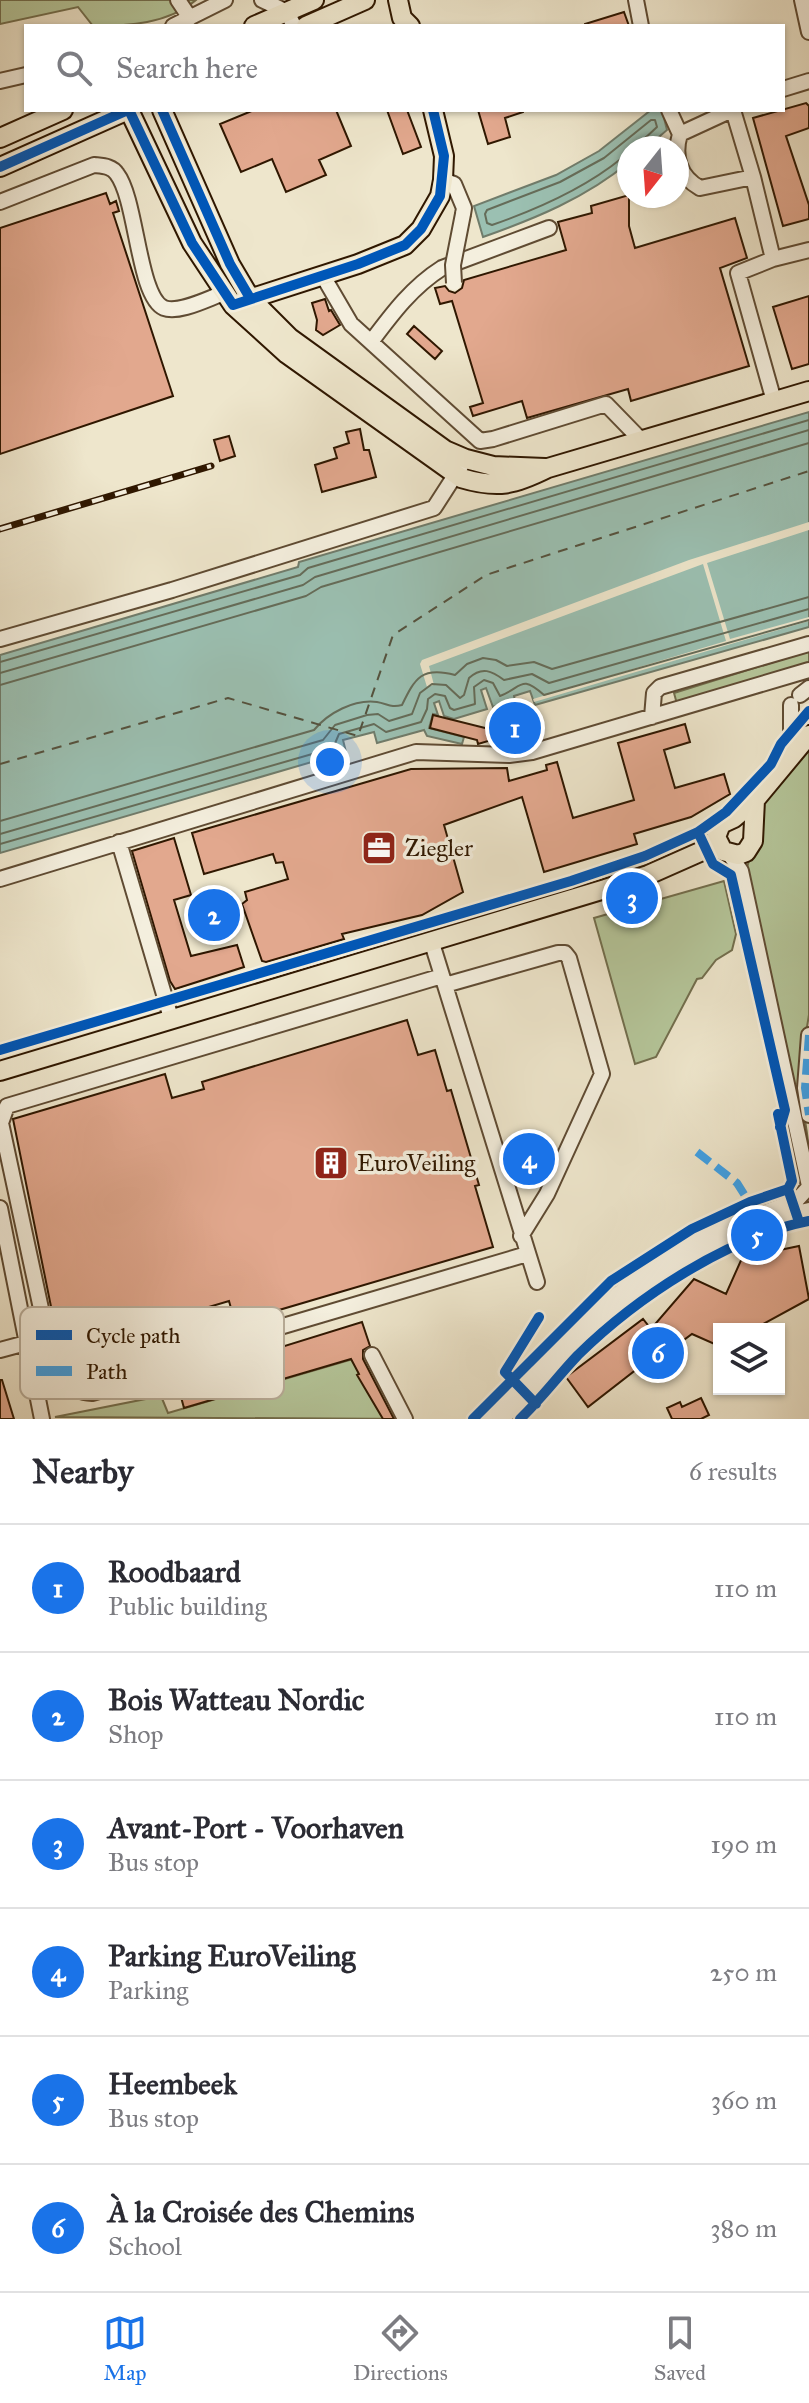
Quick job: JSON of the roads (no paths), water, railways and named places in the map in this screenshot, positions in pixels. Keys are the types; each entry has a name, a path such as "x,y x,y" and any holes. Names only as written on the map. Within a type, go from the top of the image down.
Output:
{"main road":[{"path":"265,24 291,19 314,0"},
{"path":"311,24 365,0"},
{"path":"0,138 58,112"},
{"path":"0,167 124,112"},
{"path":"129,112 192,243 236,299 287,354 461,467 479,484 519,483 548,468 809,391"},
{"path":"163,112 230,264 236,299"},
{"path":"236,299 323,276 405,245 421,229 434,208 443,180 444,156 433,112"},
{"path":"734,818 755,800 809,735"},
{"path":"0,1071 731,850 753,841 755,800"},
{"path":"731,850 717,830 727,819 742,819 752,829"}],"street":[{"path":"178,0 190,18"},
{"path":"177,24 225,0"},
{"path":"262,0 291,19"},
{"path":"636,0 641,24"},
{"path":"803,2 809,32"},
{"path":"0,81 24,75"},
{"path":"785,88 809,81"},
{"path":"670,112 677,130 679,168 686,180 700,188 753,177"},
{"path":"677,130 726,112"},
{"path":"733,112 753,177 773,259"},
{"path":"0,202 94,165 108,167 117,173 127,199 154,300 165,309 236,299"},
{"path":"443,180 454,184 464,208 453,265 454,283"},
{"path":"371,342 408,295 442,268 549,228"},
{"path":"774,401 738,273 773,259 809,250"},
{"path":"323,276 351,324 480,441 606,404 641,440"},
{"path":"0,639 172,590 434,508 461,467"},
{"path":"652,717 654,693 660,687 809,644"},
{"path":"0,879 416,752 520,755 809,670"},
{"path":"791,756 800,696"},
{"path":"119,842 171,1018"},
{"path":"486,1419 564,1339 636,1279 685,1248 728,1226 797,1200 809,1186 741,871 731,850"},
{"path":"431,940 537,1282"},
{"path":"41,1307 1,1118 7,1106 444,980 562,952 568,955 601,1067 601,1077 547,1194 521,1236"},
{"path":"809,1035 805,1076 809,1115"},
{"path":"0,1208 20,1312"},
{"path":"502,1419 574,1345 652,1282 699,1254 758,1226 809,1210"},
{"path":"284,1326 527,1254"},
{"path":"0,1350 20,1345"},
{"path":"372,1355 405,1419"}],"water":[{"path":"648,112 662,112 667,130 660,136 618,136"},
{"path":"617,137 617,171 612,175 559,206 483,237 474,206 556,175 599,151"},
{"path":"809,412 809,627 535,705 530,691 514,696 515,701 493,707 486,688 481,690 487,709 454,719 444,716 439,701 434,703 438,715 433,714 429,728 464,737 462,744 427,736 424,730 377,743 374,732 343,740 346,752 0,853 0,655 298,567 299,562"}],"railway":[{"path":"0,529 211,466"}],"place":[{"name":"Roodbaard","path":"515,728"},
{"name":"Ziegler","path":"379,848"},
{"name":"Avant-Port - Voorhaven","path":"632,898"},
{"name":"Bois Watteau Nordic","path":"214,915"},
{"name":"Parking EuroVeiling","path":"529,1159"},
{"name":"EuroVeiling","path":"331,1163"},
{"name":"Heembeek","path":"757,1235"},
{"name":"À la Croisée des Chemins","path":"658,1353"}]}
